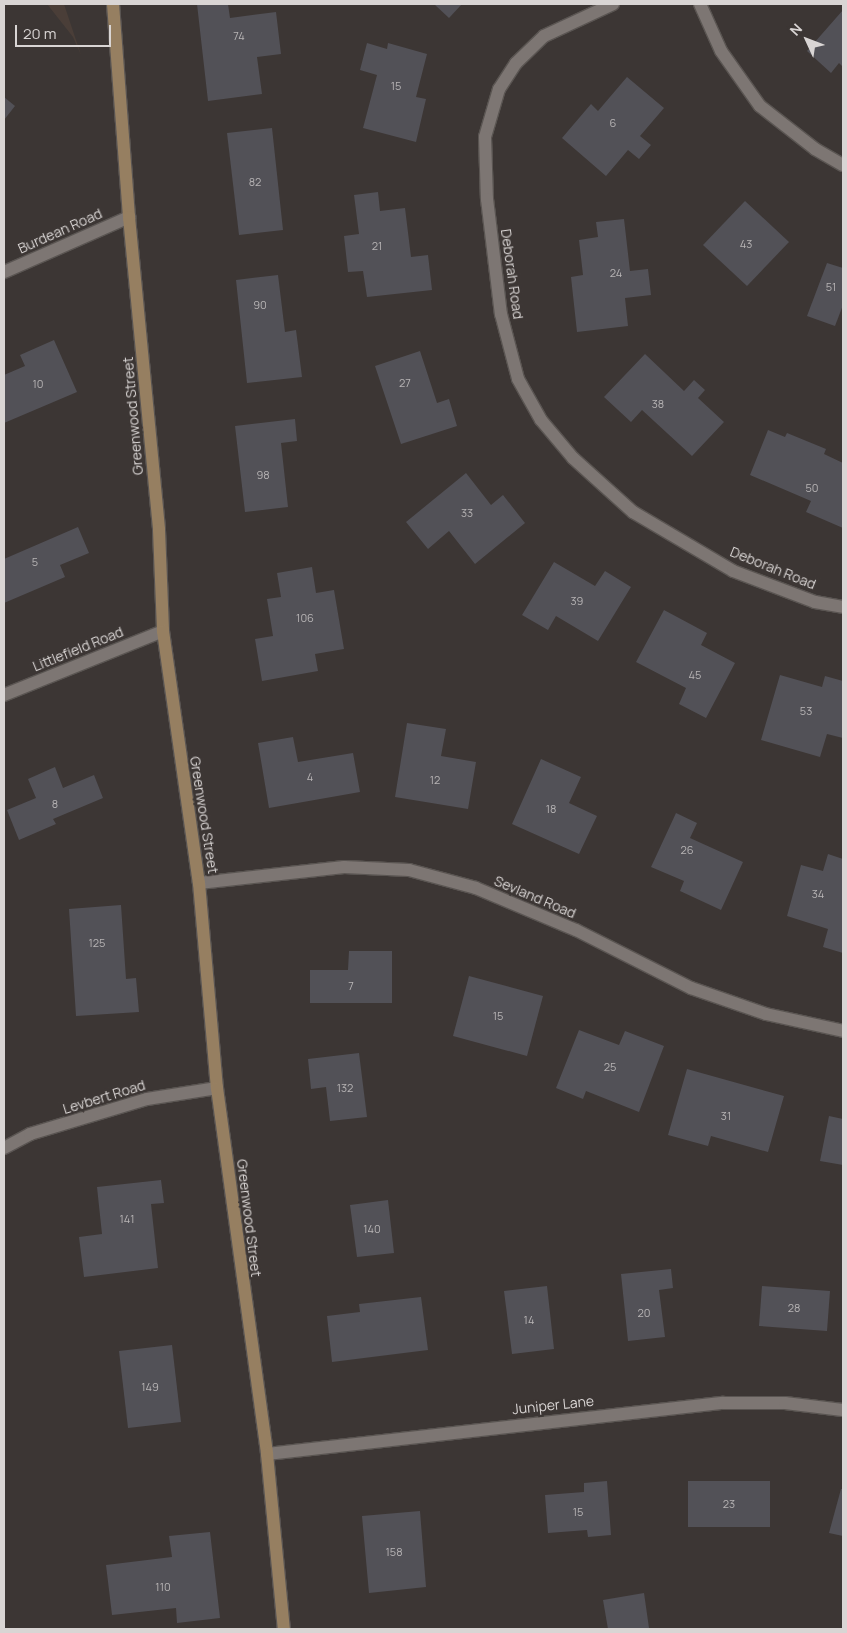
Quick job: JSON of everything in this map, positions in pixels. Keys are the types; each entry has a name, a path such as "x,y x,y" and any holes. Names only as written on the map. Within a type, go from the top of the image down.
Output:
{"street":[{"name":"Greenwood Street","path":"113,4 129,217 158,530 163,631 199,883 217,1088 267,1454 284,1629"},
{"name":"Deborah Road","path":"613,4 544,36 516,63 499,89 485,137 487,199 501,314 518,379 540,420 568,452 633,512 733,571 815,602 843,607"},
{"path":"700,4 721,50 760,106 815,149 843,165"},
{"name":"Burdean Road","path":"4,272 129,217"},
{"name":"Littlefield Road","path":"4,695 163,631"},
{"name":"Sevland Road","path":"199,883 344,867 409,870 476,888 576,930 691,988 766,1014 843,1031"},
{"name":"Levbert Road","path":"4,1148 30,1134 147,1099 217,1088"},
{"name":"Juniper Lane","path":"267,1454 723,1403 785,1403 843,1410"}],"shaded area":[{"path":"47,4 64,4 81,55 73,37"}],"building":[{"path":"197,4 228,4 230,18 276,12 281,54 257,57 262,94 208,101"},
{"path":"434,4 462,4 449,18"},
{"path":"843,10 843,67 839,63 831,73 807,51"},
{"path":"367,43 387,49 388,43 427,54 416,97 426,99 416,142 363,128 377,75 360,70"},
{"path":"627,77 664,108 640,136 651,145 639,159 628,150 606,176 562,138 591,104 598,111"},
{"path":"4,97 15,106 4,120"},
{"path":"272,128 283,230 239,235 227,133"},
{"path":"378,192 380,211 405,208 411,257 428,255 432,290 367,297 363,271 348,272 344,236 359,234 354,195"},
{"path":"745,201 789,242 747,286 703,245"},
{"path":"624,219 630,271 648,269 651,295 625,298 628,326 577,332 571,277 583,275 579,240 598,237 596,222"},
{"path":"827,263 843,268 843,305 835,326 807,316"},
{"path":"278,275 285,332 296,330 302,377 247,383 236,280"},
{"path":"54,340 77,392 4,423 4,375 25,366 20,355"},
{"path":"420,351 437,403 449,399 457,426 401,444 375,366"},
{"path":"645,354 684,391 694,380 705,390 698,398 724,422 692,456 642,410 631,422 604,397"},
{"path":"295,419 297,441 281,443 288,507 245,512 235,426"},
{"path":"768,430 785,437 787,433 826,449 824,454 843,463 843,528 806,512 811,501 750,475"},
{"path":"466,473 491,505 503,495 525,523 475,564 449,531 428,549 406,522"},
{"path":"78,527 89,553 60,565 65,577 4,603 4,559"},
{"path":"554,562 595,586 605,571 631,587 598,641 556,616 548,630 522,615"},
{"path":"312,567 316,593 334,590 344,649 315,654 318,671 262,681 255,639 273,636 267,599 281,597 277,573"},
{"path":"664,610 707,633 701,645 735,663 706,718 679,704 686,688 636,662"},
{"path":"780,675 822,687 825,676 843,681 843,738 827,734 820,757 761,740"},
{"path":"407,723 446,729 441,756 476,762 468,809 395,797"},
{"path":"293,737 298,762 353,753 360,792 269,808 258,743"},
{"path":"541,759 581,777 569,803 597,816 579,854 512,824"},
{"path":"55,767 63,788 94,775 103,798 53,819 56,824 19,840 7,810 36,798 28,779"},
{"path":"676,813 697,823 690,838 743,862 721,910 680,891 684,881 651,867"},
{"path":"828,854 843,859 843,953 823,947 828,929 787,916 801,865 823,871"},
{"path":"121,905 126,979 136,978 139,1012 76,1016 69,909"},
{"path":"349,951 392,951 392,1003 310,1003 310,970 348,970"},
{"path":"469,976 543,996 527,1056 453,1036"},
{"path":"579,1030 619,1045 625,1031 664,1046 639,1112 586,1091 583,1099 556,1088"},
{"path":"359,1053 367,1117 330,1121 326,1087 311,1089 308,1059"},
{"path":"687,1069 784,1096 768,1152 711,1136 708,1146 668,1135"},
{"path":"829,1116 843,1119 843,1165 820,1161"},
{"path":"161,1180 164,1203 151,1204 158,1268 84,1277 79,1237 102,1234 97,1187"},
{"path":"388,1200 394,1253 357,1257 350,1205"},
{"path":"671,1269 673,1288 659,1290 665,1337 628,1341 621,1274"},
{"path":"547,1286 554,1349 512,1354 504,1291"},
{"path":"762,1286 830,1291 827,1331 759,1326"},
{"path":"421,1297 428,1350 332,1362 327,1316 360,1312 359,1304"},
{"path":"172,1345 181,1422 128,1428 119,1351"},
{"path":"607,1481 611,1535 588,1537 587,1530 548,1533 545,1495 584,1492 584,1483"},
{"path":"688,1481 770,1481 770,1527 688,1527"},
{"path":"841,1489 843,1489 843,1536 829,1533"},
{"path":"420,1511 426,1587 369,1593 362,1516"},
{"path":"210,1532 220,1618 177,1623 176,1608 112,1615 106,1565 172,1557 169,1536"},
{"path":"644,1593 649,1628 608,1629 603,1600"}]}
